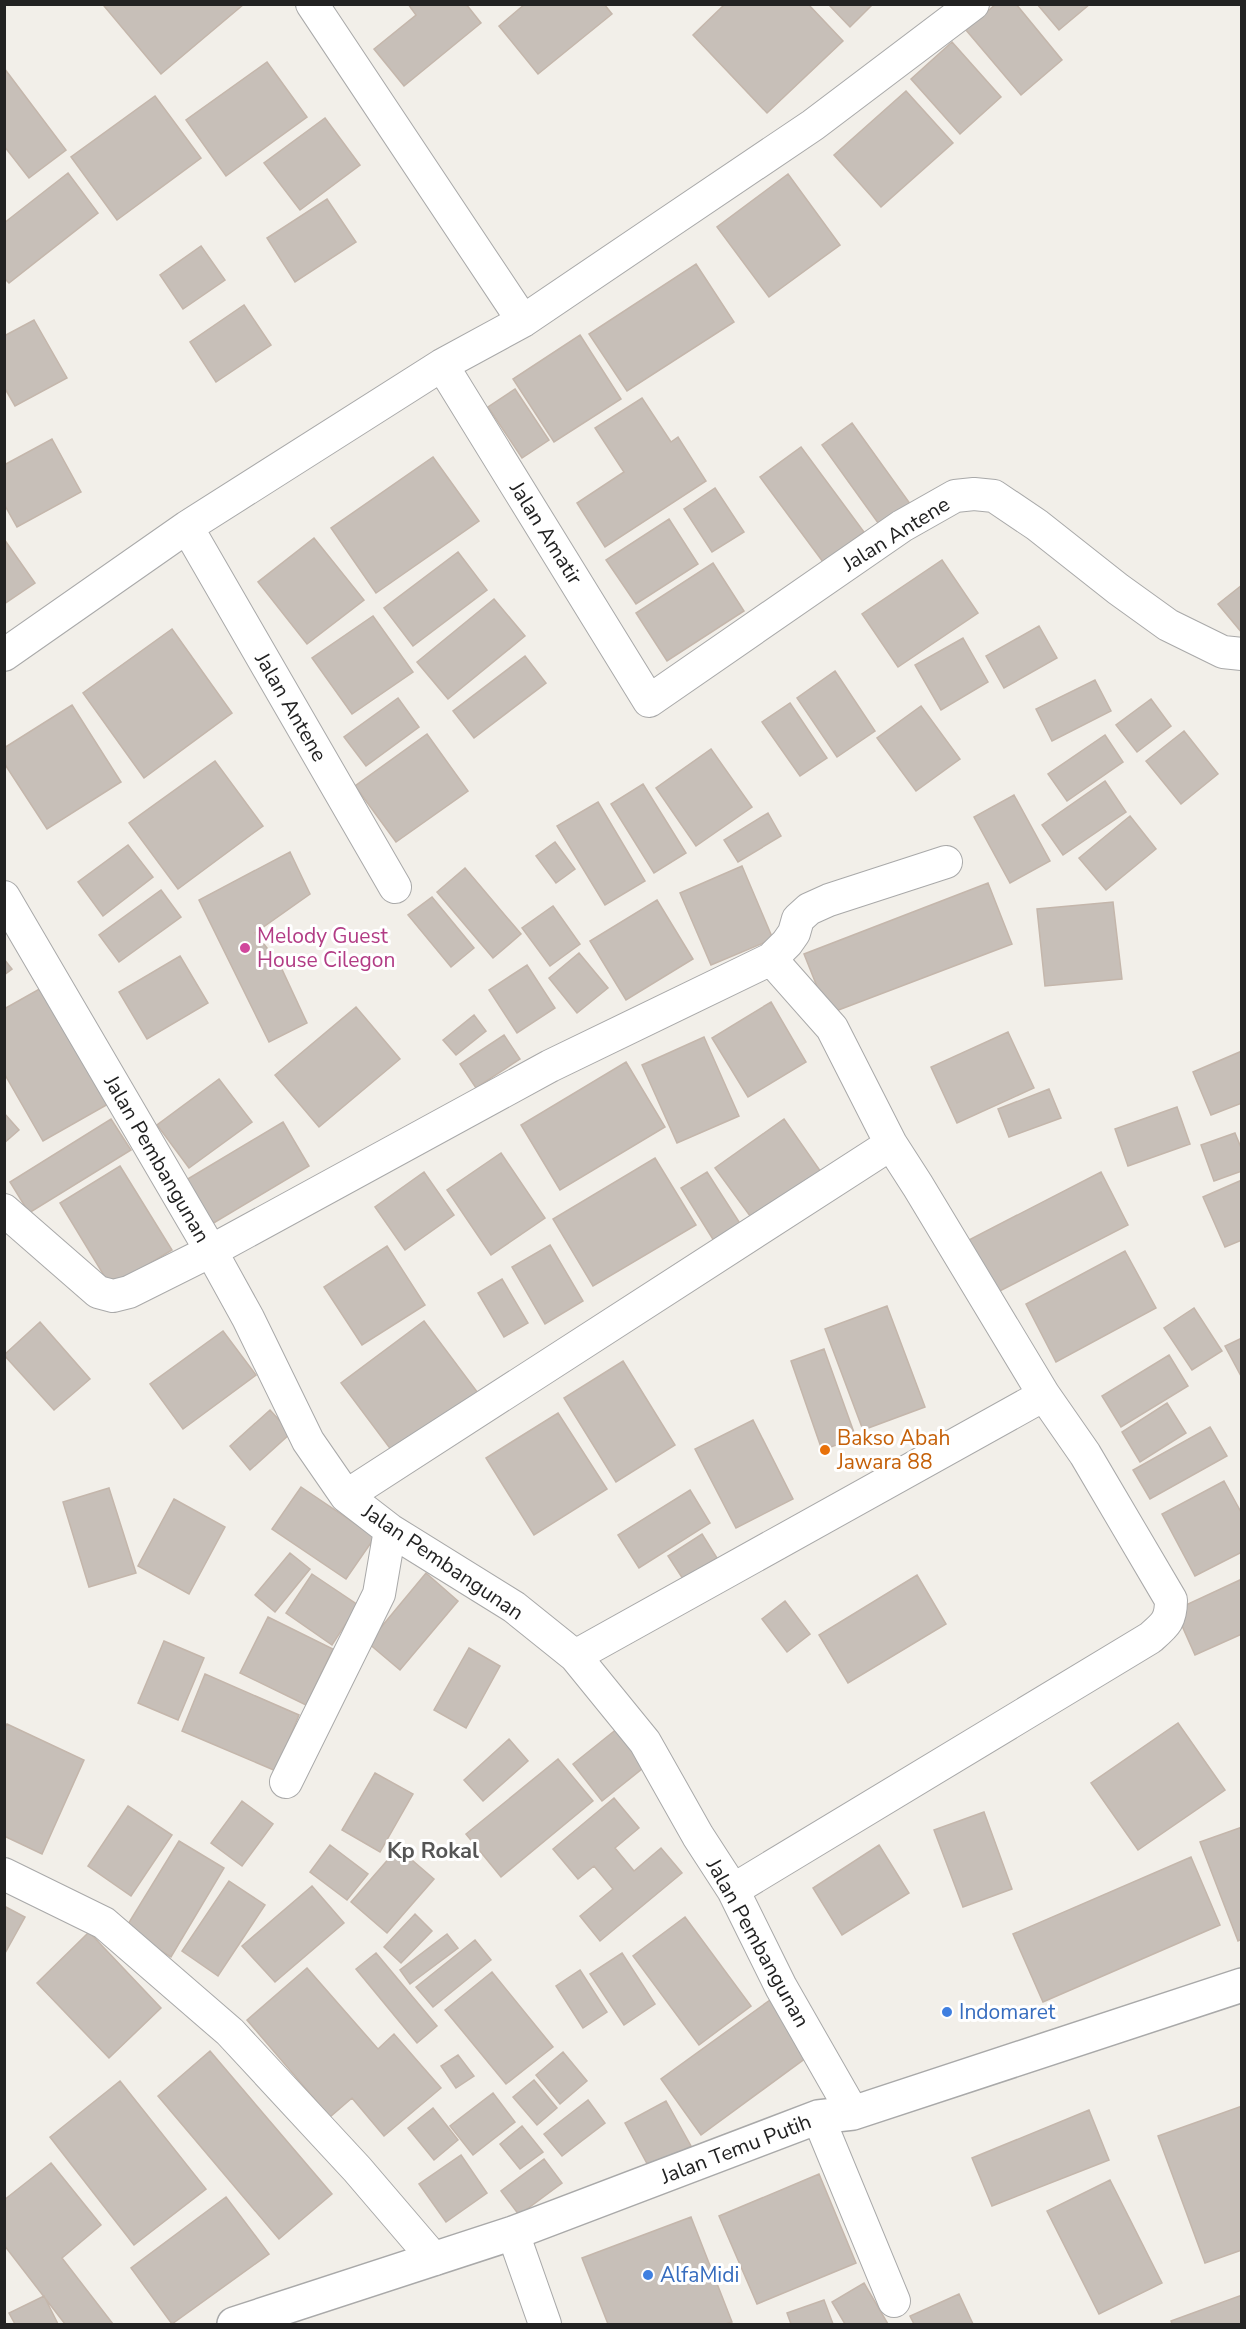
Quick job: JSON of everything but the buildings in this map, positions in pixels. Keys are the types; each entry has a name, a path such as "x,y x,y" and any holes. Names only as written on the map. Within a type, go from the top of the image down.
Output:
{"street":[{"path":"312,4 523,321"},
{"path":"4,655 187,527 442,365 523,321 813,124 973,4"},
{"name":"Jalan Amatir","path":"442,365 649,701"},
{"name":"Jalan Antene","path":"649,701 902,526 955,496 974,494 994,496 1037,525 1168,625 1223,652 1242,654"},
{"name":"Jalan Antene","path":"187,527 395,887"},
{"path":"4,1210 98,1292 113,1296 129,1292 211,1251 550,1066 771,959 787,943 794,933 798,919 809,909 829,900 946,862"},
{"name":"Jalan Pembangunan","path":"4,897 211,1251 248,1318 308,1441 346,1496 390,1530 514,1607 575,1656 645,1742 698,1836 733,1890 781,1987 853,2113"},
{"path":"733,1890 1150,1638 1165,1625 1171,1614 1171,1600 1085,1454 1044,1395 891,1144 832,1028 771,959"},
{"path":"346,1496 891,1144"},
{"path":"575,1656 1044,1395"},
{"path":"286,1782 379,1594 390,1530"},
{"path":"4,1874 104,1923 230,2032 357,2169 434,2259"},
{"name":"Jalan Temu Putih","path":"234,2325 513,2233 818,2117 853,2113 1242,1985"},
{"path":"818,2117 894,2301"},
{"path":"513,2233 545,2325"}],"place":[{"name":"Melody Guest House Cilegon","path":"245,948"},
{"name":"Bakso Abah Jawara 88","path":"825,1450"},
{"name":"Indomaret","path":"947,2012"},
{"name":"AlfaMidi","path":"648,2275"}],"district":[{"name":"Kp Rokal","path":"433,1850"}]}
